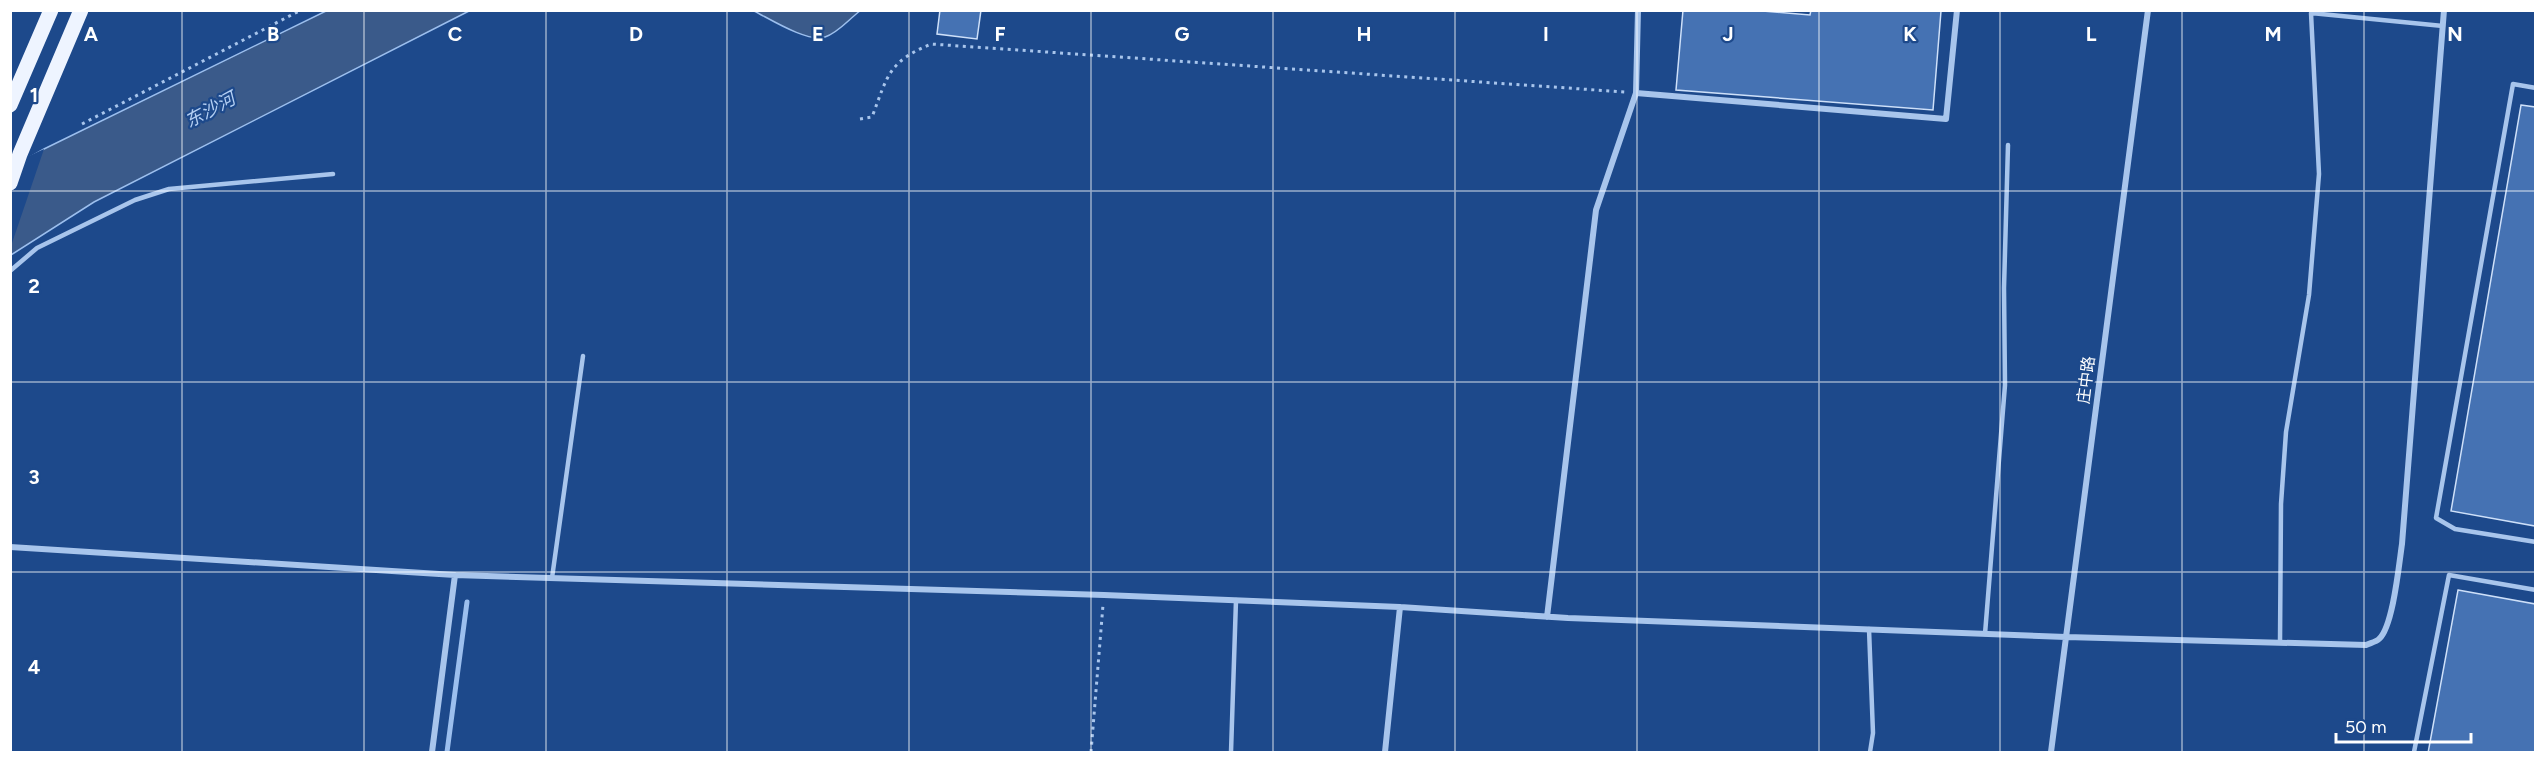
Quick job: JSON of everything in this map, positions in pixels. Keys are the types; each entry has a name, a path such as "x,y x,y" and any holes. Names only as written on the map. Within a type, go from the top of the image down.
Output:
{"main road":[{"path":"10,105 51,10"},
{"path":"10,183 81,10"}],"street":[{"path":"1547,617 1596,210 1636,93 1638,10"},
{"path":"1636,93 1946,118 1957,10"},
{"name":"庄中路","path":"2051,753 2148,10"},
{"path":"10,547 455,575 1104,595 1400,607 1547,617 2066,637 2366,645 2379,639 2392,608 2402,544 2444,10"},
{"path":"432,753 455,575"},
{"path":"1385,753 1400,607"}],"lane":[{"path":"2280,642 2282,504 2286,432 2309,295 2319,174 2311,13 2443,26"},
{"path":"2535,88 2513,84 2436,518 2455,529 2535,542"},
{"path":"1985,634 2006,385 2004,288 2008,145"},
{"path":"10,272 37,248 135,200 169,189 333,174"},
{"path":"552,578 584,356"},
{"path":"2414,753 2449,575 2535,590"},
{"path":"1231,753 1236,600"},
{"path":"1869,629 1872,733 1870,753"}],"path":[{"path":"82,124 301,10"},
{"path":"860,119 872,117 889,72 910,53 932,44 1636,93"},
{"path":"1091,753 1104,595"}],"water":[{"name":"东沙河","path":"326,11 469,11 94,202 11,255 11,168 44,149"},
{"path":"754,11 860,11 834,32 818,38 799,34"}],"pier":[{"path":"44,149 11,246 10,165"}],"building":[{"path":"940,10 981,10 977,39 937,34"},
{"path":"1683,10 1751,10 1810,15 1811,10 1941,11 1933,110 1676,90"},
{"path":"2521,105 2535,107 2535,526 2451,511"},
{"path":"2458,590 2535,604 2535,753 2428,753"}],"waterway":[{"path":"447,752 467,602"}]}
